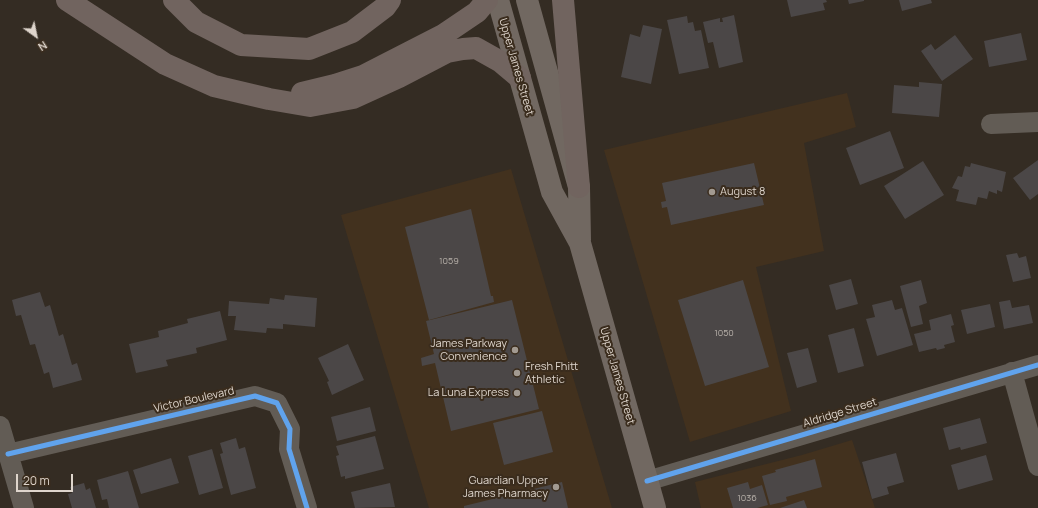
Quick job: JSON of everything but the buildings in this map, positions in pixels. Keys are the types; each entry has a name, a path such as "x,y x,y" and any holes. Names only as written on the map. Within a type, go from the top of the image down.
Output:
{"highway":[{"path":"67,0 165,64 214,86 269,99 310,106 353,98 399,77 447,52 463,49 476,48 501,62 520,78"},
{"path":"174,0 196,22 241,45 309,49 352,32 385,7 390,0"},
{"path":"269,99 336,86 363,76 443,35 477,12 487,0"},
{"path":"563,0 579,187"}],"main road":[{"name":"Upper James Street","path":"498,0 552,192 580,243 655,508"},
{"name":"Upper James Street","path":"527,0 579,187 580,243"}],"street":[{"path":"991,124 1038,122"},
{"name":"Aldridge Street","path":"647,481 1038,365"},
{"path":"1012,372 1038,466"},
{"name":"Victor Boulevard","path":"8,454 256,396 277,403 290,429 289,449 307,508"},
{"path":"0,426 24,508"}],"shaded area":[{"path":"847,93 856,127 804,143 824,251 756,267 791,411 690,442 604,150"},
{"path":"511,169 612,508 429,508 341,215"},
{"path":"852,440 875,508 701,508 695,482 802,455"}],"cycle path":[{"path":"647,481 1038,365"},
{"path":"8,454 255,396 277,403 290,429 289,449 307,508"}],"place":[{"name":"August 8","path":"712,192"},
{"name":"James Parkway Convenience","path":"515,350"},
{"name":"Fresh Fhitt Athletic","path":"517,373"},
{"name":"La Luna Express","path":"517,393"},
{"name":"Guardian Upper James Pharmacy","path":"556,487"}]}
